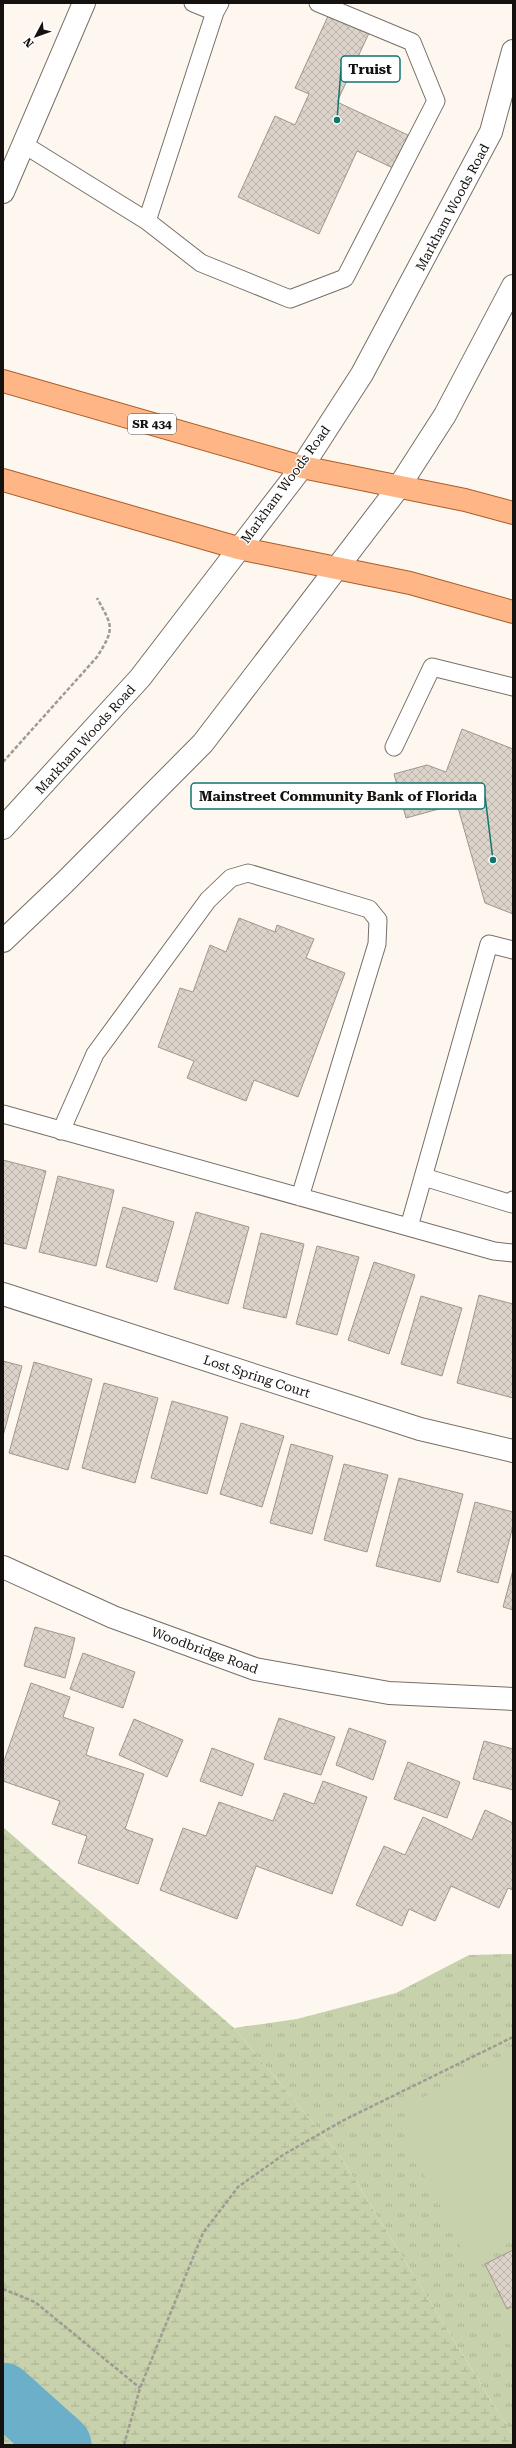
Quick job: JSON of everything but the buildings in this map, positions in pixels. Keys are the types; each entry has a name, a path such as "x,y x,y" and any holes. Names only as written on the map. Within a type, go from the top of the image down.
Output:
{"main road":[{"path":"3,192 84,3"},
{"name":"Markham Woods Road","path":"3,828 140,678 238,548 302,467 362,374 491,132 513,51"},
{"path":"3,941 203,743 398,488 445,415 513,286"},
{"name":"SR 434","path":"3,381 302,467 398,488 465,500 513,513"},
{"path":"3,480 238,548 410,583 513,612"},
{"name":"Lost Spring Court","path":"3,1294 420,1429 513,1452"},
{"name":"Woodbridge Road","path":"3,1567 113,1617 255,1669 390,1693 513,1699"}],"lane":[{"path":"147,221 217,7 193,3"},
{"path":"23,144 147,221 201,263 290,299 345,278 436,101 412,42 318,3"},
{"path":"394,747 432,667 513,687"},
{"path":"61,1131 95,1054 208,900 231,878 248,873 369,909 378,920 377,944 300,1197"},
{"path":"409,1227 489,944 513,950"},
{"path":"3,1114 409,1227 494,1250 513,1253"},
{"path":"424,1177 512,1204 513,1200"}],"path":[{"path":"3,762 97,657 109,637 110,622 97,598"},
{"path":"124,2445 129,2422 140,2388 203,2233 238,2187 283,2155 342,2121 513,2037"},
{"path":"3,2289 35,2302 140,2388"}],"green space":[{"path":"3,1827 234,2028 339,2154 513,2436 513,2445 3,2445"},
{"path":"513,1954 513,2436 339,2154 234,2028 297,2019 396,1993 469,1955"},
{"path":"513,2054 513,2241 469,2263 401,2129 409,2104"},
{"path":"513,2318 513,2352 500,2325"}],"waterway":[{"path":"3,2393 61,2445"}],"place":[{"name":"Truist","path":"337,120"},
{"name":"Mainstreet Community Bank of Florida","path":"493,860"}]}
